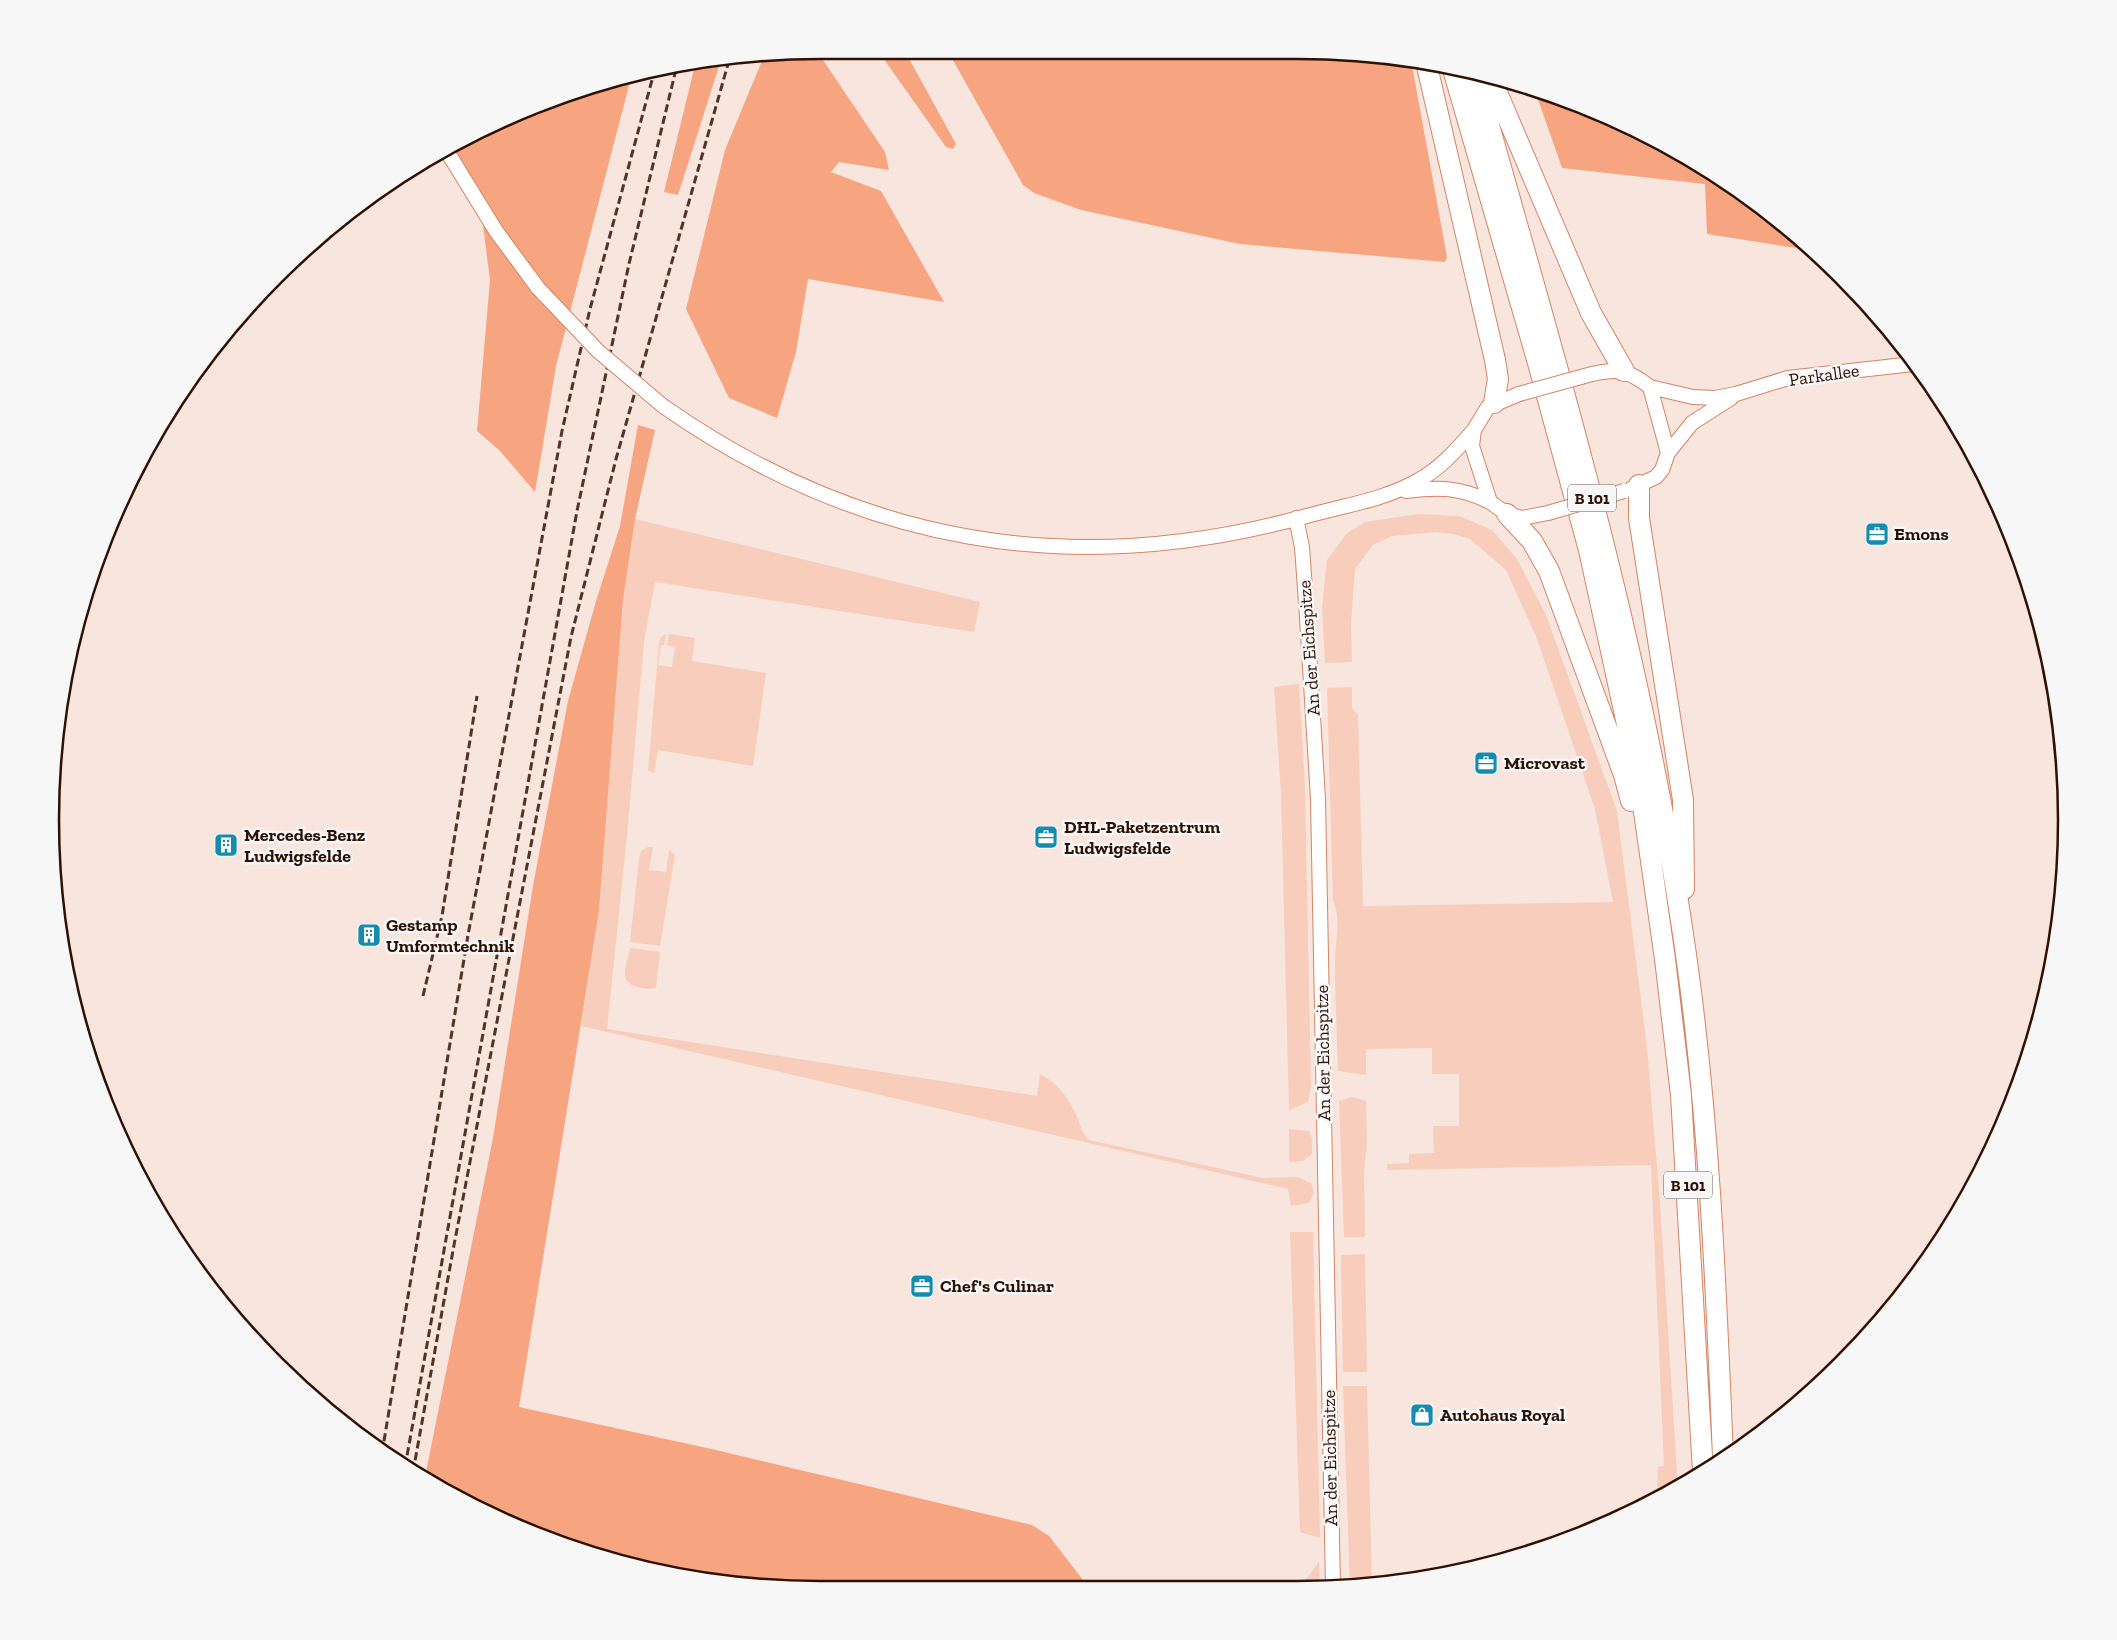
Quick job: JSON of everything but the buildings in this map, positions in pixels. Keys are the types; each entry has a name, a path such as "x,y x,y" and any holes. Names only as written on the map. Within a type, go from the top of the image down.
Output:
{"highway":[{"path":"1428,70 1495,360 1498,379 1494,403"},
{"name":"B 101","path":"1455,75 1538,363 1589,550 1635,756 1657,904 1681,1094 1703,1464"},
{"name":"B 101","path":"1476,81 1586,471 1618,599 1655,778 1682,931 1698,1050 1708,1164 1723,1451"},
{"path":"1494,85 1591,313 1624,370"},
{"path":"1632,488 1639,518 1683,800 1685,851 1682,931"},
{"path":"1507,514 1532,540 1549,571 1624,775 1657,904"}],"street":[{"path":"449,155 491,225 538,288 598,351 663,406 720,444 811,490 908,523 974,538 1061,547 1137,546 1203,540 1390,493 1448,488 1471,493 1490,502 1507,514 1522,518 1632,488 1656,477 1662,470 1668,453 1692,423 1736,394"},
{"name":"Parkallee","path":"1736,394 1788,378 1907,365"},
{"path":"1390,493 1427,475 1453,454 1474,430 1483,413 1494,403 1519,394 1608,370 1624,370 1650,387 1693,397 1715,398 1736,394"},
{"path":"1650,387 1668,453"},
{"path":"1474,430 1472,446 1490,502"},
{"name":"An der Eichspitze","path":"1296,518 1302,547 1318,799 1333,1580"}],"shaded area":[{"path":"822,59 885,152 889,170 839,162 831,172 881,191 944,302 808,279 796,352 777,418 729,398 686,309 725,150 762,61"},
{"path":"884,59 909,59 956,144 953,149 946,147"},
{"path":"952,59 1297,59 1347,60 1412,68 1447,257 1445,262 1240,244 1081,210 1034,193 1023,185"},
{"path":"719,65 678,195 664,192 694,69"},
{"path":"630,83 556,366 535,492 500,451 477,431 490,280 479,194 455,152 483,137 529,117 575,99"},
{"path":"1537,98 1634,137 1678,161 1720,187 1760,216 1800,249 1707,234 1705,184 1562,168"},
{"path":"638,425 655,430 635,519 623,600 599,911 519,1407 716,1450 1032,1525 1049,1536 1084,1581 770,1580 671,1567 575,1541 529,1523 483,1503 426,1471 493,1138 533,886 568,701 596,601 620,526"},
{"path":"1418,514 1459,516 1492,530 1517,559 1546,615 1617,811 1647,1047 1660,1203 1677,1479 1657,1490 1658,1467 1664,1466 1651,1165 1387,1170 1387,1164 1409,1163 1409,1154 1434,1153 1433,1126 1459,1126 1459,1074 1432,1074 1432,1048 1366,1049 1366,1075 1338,1071 1335,961 1338,923 1333,900 1327,688 1352,687 1352,708 1358,715 1363,906 1613,902 1595,809 1536,636 1506,570 1470,539 1436,532 1392,536 1373,545 1355,569 1351,624 1352,662 1325,663 1322,607 1327,560 1347,533 1365,522"},
{"path":"635,519 980,602 974,632 655,582 644,641 607,1029 1037,1096 1040,1074 1063,1093 1075,1112 1083,1133 1089,1140 1263,1178 1298,1177 1311,1183 1314,1193 1309,1203 1291,1206 1288,1189 581,1026 599,911 623,600"},
{"path":"666,634 664,645 661,645 658,665 672,667 675,647 667,645 669,634 695,638 692,661 766,673 753,766 658,750 654,773 648,771 659,643 661,637"},
{"path":"1299,684 1305,787 1311,1087 1308,1102 1289,1110 1281,794 1274,687"},
{"path":"648,847 653,847 649,870 666,872 669,850 675,855 660,946 630,942 639,860 641,851"},
{"path":"630,948 660,952 656,988 648,989 633,986 627,980 625,969"},
{"path":"1352,1097 1366,1101 1365,1237 1344,1237 1339,1101"},
{"path":"1289,1129 1309,1131 1312,1140 1312,1154 1303,1161 1289,1162"},
{"path":"1290,1232 1313,1232 1320,1538 1300,1532"},
{"path":"1365,1254 1367,1372 1343,1372 1341,1255"},
{"path":"1343,1386 1367,1386 1372,1577 1350,1580"},
{"path":"1319,1562 1320,1581 1305,1581"}],"railway":[{"path":"414,1464 454,1245 571,637 616,459 728,64"},
{"path":"406,1459 577,511 629,264 675,72"},
{"path":"384,1443 468,935 562,431 590,309 653,78"},
{"path":"423,996 442,916 477,696"}],"place":[{"name":"Emons","path":"1877,534"},
{"name":"Microvast","path":"1486,763"},
{"name":"DHL-Paketzentrum Ludwigsfelde","path":"1046,837"},
{"name":"Mercedes-Benz Ludwigsfelde","path":"226,845"},
{"name":"Gestamp Umformtechnik","path":"369,935"},
{"name":"Chef's Culinar","path":"922,1286"},
{"name":"Autohaus Royal","path":"1422,1415"}]}
